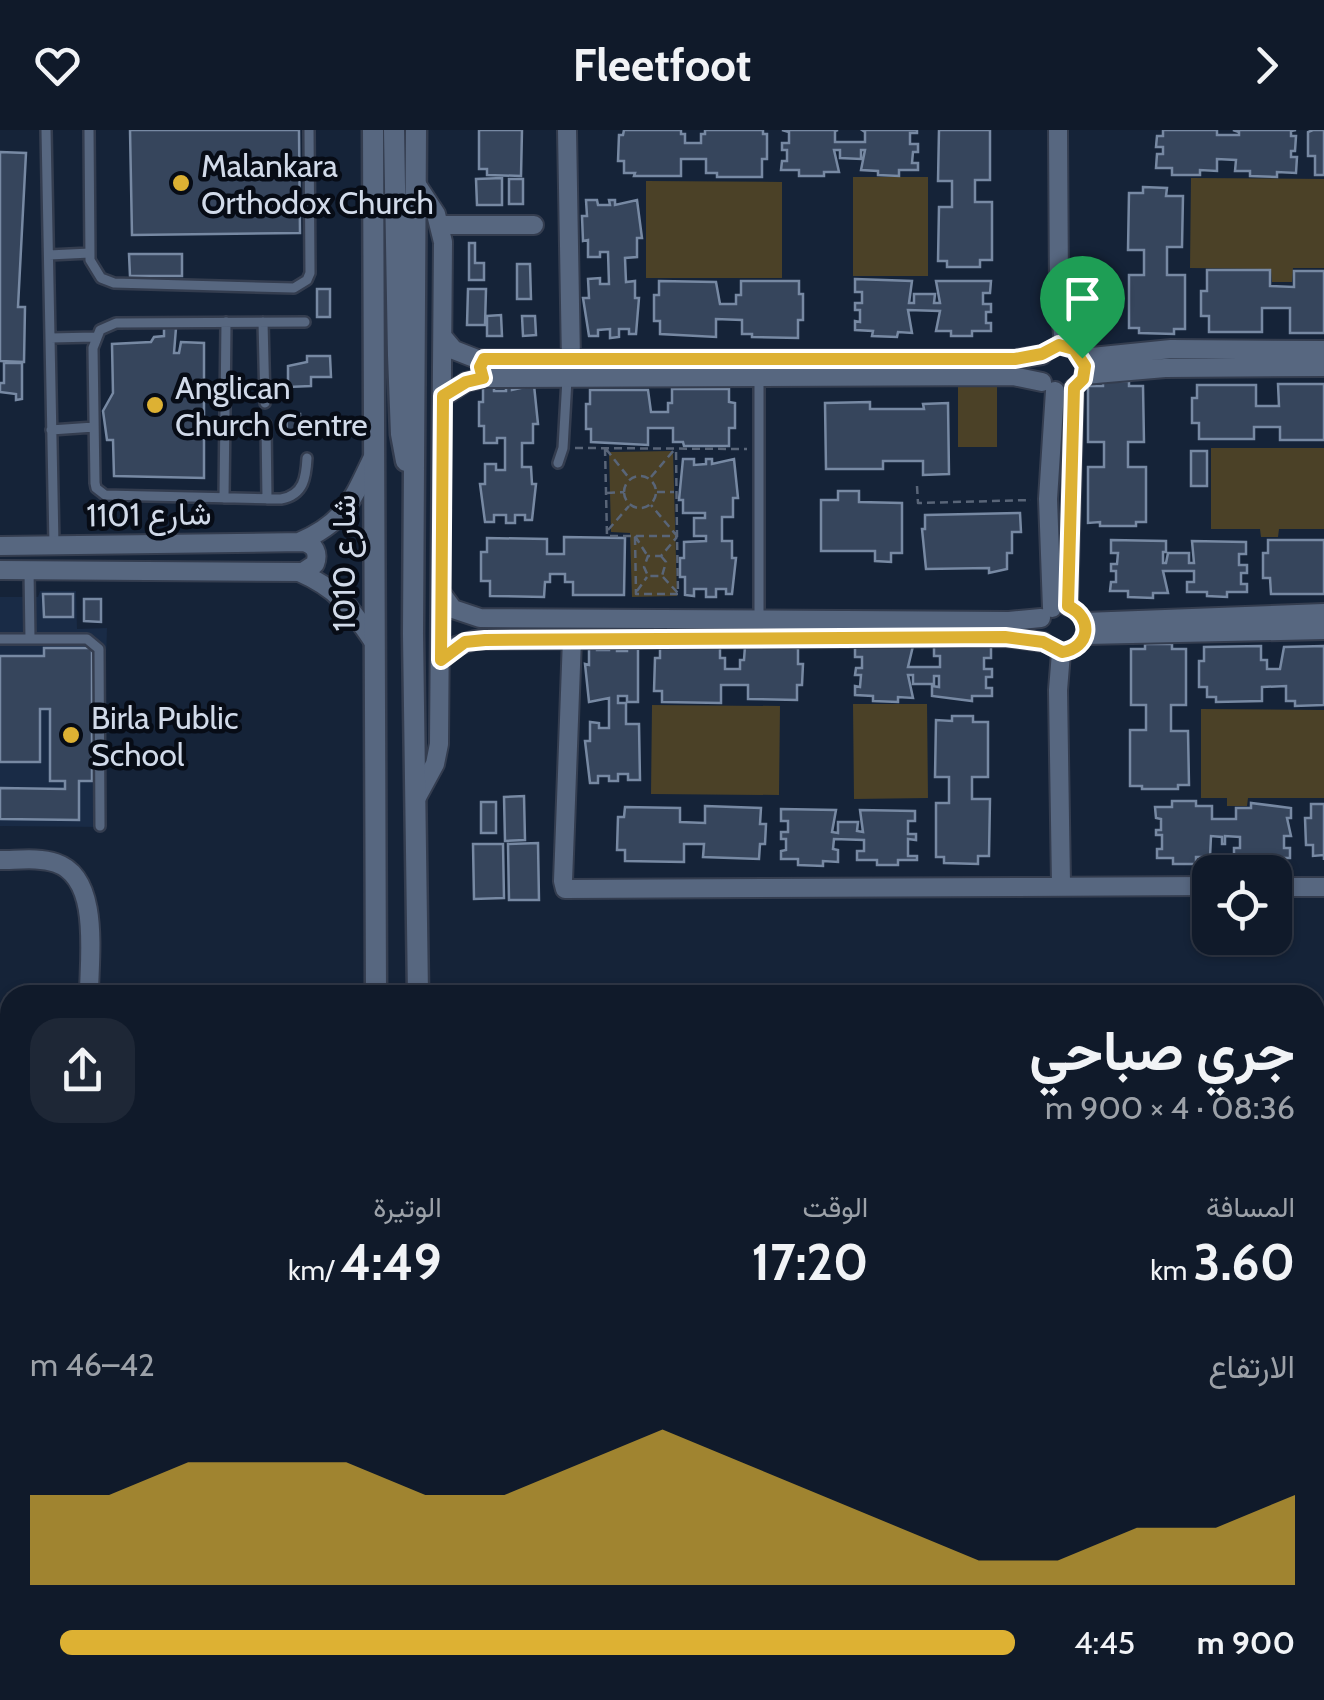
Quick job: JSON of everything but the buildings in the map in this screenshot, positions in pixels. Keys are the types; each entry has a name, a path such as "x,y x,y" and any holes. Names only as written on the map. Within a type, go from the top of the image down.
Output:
{"street":[{"path":"362,130 373,155"},
{"name":"شارع 1010","path":"373,130 376,985"},
{"path":"394,130 401,434 414,487"},
{"path":"567,130 569,370"},
{"path":"1058,130 1058,292 1064,345"},
{"path":"417,131 412,634 418,985"},
{"path":"416,799 435,764 439,744 443,396 443,242 431,204 417,185"},
{"path":"440,225 534,224"},
{"path":"443,337 461,354 569,370 759,378 1013,376 1048,386 1172,349 1324,350"},
{"path":"443,396 466,382 483,378 569,370 1015,359 1064,345 1074,349 1080,374 1054,611 1039,626 1043,642"},
{"path":"1042,354 1038,370 1048,386 1048,499 1054,611"},
{"path":"483,378 480,367 484,359"},
{"path":"1080,374 1165,368 1324,367"},
{"path":"299,542 321,533 352,503 372,459"},
{"path":"298,572 308,571 317,560 312,546 299,542"},
{"name":"شارع 1101","path":"0,546 299,542"},
{"name":"شارع 1101","path":"0,570 298,572"},
{"path":"298,572 337,593 373,641"},
{"path":"442,594 462,614 488,618 1020,622 1054,611 1078,612 1085,628"},
{"path":"1085,628 1324,613"},
{"path":"485,640 480,628 488,618"},
{"path":"1085,628 1324,630"},
{"path":"441,660 465,642 485,640 1005,637 1043,642 1062,652 1074,650 1085,628"},
{"path":"572,639 565,890 1192,886"},
{"path":"1061,886 1058,690 1062,652"},
{"path":"0,860 55,862 78,880 88,908 89,985"},
{"path":"1292,886 1324,887"}],"lane":[{"path":"46,130 54,546"},
{"path":"89,130 90,253 95,273 114,283 294,288 302,285 310,273 309,130"},
{"path":"49,255 90,253"},
{"path":"224,498 226,322"},
{"path":"263,322 265,403"},
{"path":"305,322 116,323 100,330 95,337 95,483 100,493 289,498 304,482 307,458"},
{"path":"50,338 95,337"},
{"path":"558,463 569,370"},
{"path":"759,378 760,620"},
{"path":"266,424 266,498"},
{"path":"51,430 94,426"},
{"path":"29,570 30,639"},
{"path":"0,639 87,639 99,649 100,826"}],"path":[{"path":"562,448 759,450"},
{"path":"605,448 630,479"},
{"path":"605,448 607,536 678,536"},
{"path":"650,478 676,448"},
{"path":"676,448 678,594"},
{"path":"630,479 650,478"},
{"path":"650,478 656,492 651,505"},
{"path":"630,479 625,492 630,506"},
{"path":"918,486 918,504 1048,499"},
{"path":"605,492 625,492"},
{"path":"656,492 676,492"},
{"path":"651,505 678,536"},
{"path":"630,506 651,505"},
{"path":"607,532 630,506"},
{"path":"635,536 648,556"},
{"path":"635,536 636,594"},
{"path":"648,556 661,556 678,536"},
{"path":"648,556 644,567 648,576"},
{"path":"661,556 666,562 662,576"},
{"path":"636,567 644,567"},
{"path":"648,576 662,576 678,594"},
{"path":"636,594 648,576"},
{"path":"636,594 678,594"}],"shaded area":[{"path":"853,177 928,177 928,276 853,276"},
{"path":"1191,178 1324,179 1324,268 1293,268 1292,282 1272,282 1271,269 1190,268"},
{"path":"646,181 782,182 782,278 646,278"},
{"path":"958,381 997,381 997,447 958,447"},
{"path":"1211,448 1324,448 1324,529 1279,529 1278,537 1261,537 1260,529 1211,529"},
{"path":"673,451 677,596 632,597 630,533 611,532 609,452"},
{"path":"40,591 76,591 77,629 107,628 101,827 0,826 0,597 38,597"},
{"path":"853,704 927,704 928,798 854,799"},
{"path":"652,705 780,706 779,795 651,794"},
{"path":"1201,709 1324,710 1324,798 1248,798 1247,806 1227,806 1227,798 1201,798"}],"place":[{"name":"Malankara Orthodox Church","path":"181,183"},
{"name":"Anglican Church Centre","path":"155,405"},
{"name":"Birla Public School","path":"71,735"}],"route":[{"path":"1059,345 1074,349 1082,358 1084,375 1074,388 1068,606 1078,612 1086,628 1083,641 1074,650 1054,651 1043,642 1005,637 475,640 456,646 441,660 443,396 466,382 483,378 480,367 484,359 1015,359 1034,357 1059,345"}]}
